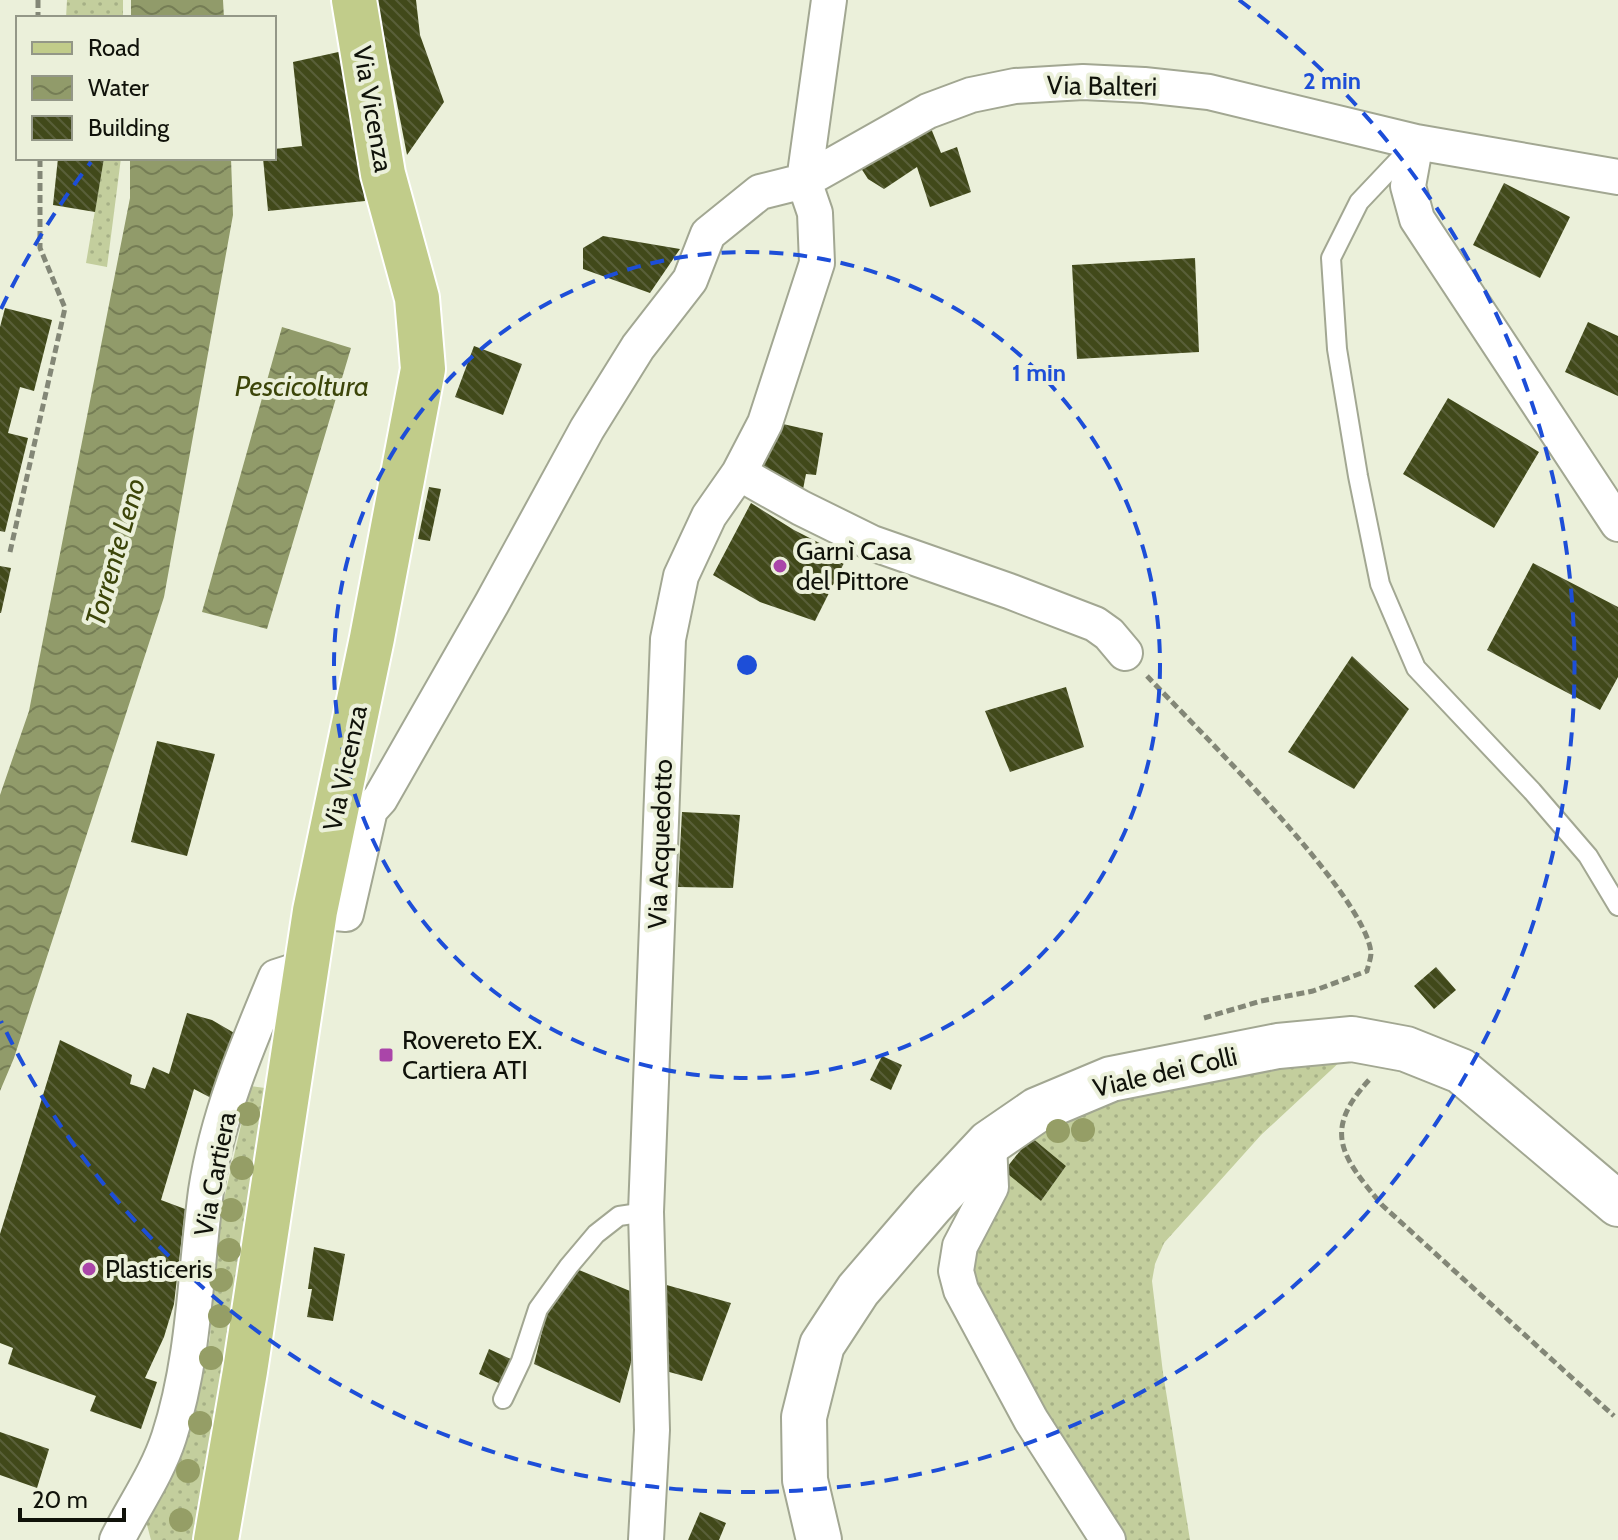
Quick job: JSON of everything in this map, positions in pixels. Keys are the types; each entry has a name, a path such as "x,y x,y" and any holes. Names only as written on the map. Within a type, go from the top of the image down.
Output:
{"main road":[{"name":"Via Vicenza","path":"216,1540 315,911 372,638 423,369 417,298 383,174 354,0"},
{"name":"Viale dei Colli","path":"819,1540 805,1480 804,1417 822,1345 858,1290 932,1204 989,1143 1037,1110 1111,1079 1293,1045 1352,1039 1406,1049 1461,1071 1618,1204"}],"street":[{"path":"804,181 829,0"},
{"name":"Via Balteri","path":"315,911 346,914 370,810 380,799 477,629 587,429 638,347 690,280 708,234 760,192 804,181 928,111 971,95 1015,86 1083,82 1209,92 1416,142 1618,177"},
{"path":"1416,142 1408,186 1417,219 1618,524"},
{"name":"Via Acquedotto","path":"646,1540 652,1430 646,1212 668,639 681,576 709,516 739,473 765,423 817,263 815,213 804,181"},
{"path":"739,473 872,543 1095,624 1125,653"},
{"name":"Via Cartiera","path":"117,1540 151,1478 172,1426 193,1325 207,1189 224,1112 276,977 307,967"},
{"path":"989,1143 991,1187 960,1246 956,1271 961,1290 1031,1420 1108,1540"}],"lane":[{"path":"1416,142 1359,202 1331,258 1337,349 1380,584 1416,668 1532,791 1588,856 1618,906"},
{"path":"503,1399 521,1361 538,1309 569,1266 596,1234 619,1216 646,1212"}],"path":[{"path":"10,552 65,308 40,248 40,160"},
{"path":"1125,653 1263,800 1343,892 1358,918 1371,953 1367,971 1313,991 1261,1001 1203,1018"},
{"path":"1406,1049 1352,1098 1341,1120 1351,1168 1382,1205 1614,1416"}],"shaded area":[{"path":"67,0 123,0 123,16 66,16"},
{"path":"104,160 121,160 107,267 86,263"},
{"path":"1344,1058 1261,1135 1164,1243 1152,1281 1163,1373 1190,1540 1116,1540 969,1289 966,1252 1010,1175 1041,1201 1066,1166 1031,1137 1126,1092"},
{"path":"250,1086 265,1088 194,1540 151,1540 146,1521 195,1400 210,1338 216,1234"}],"water":[{"path":"131,0 223,0 224,16 131,16"},
{"name":"Torrente Leno","path":"130,160 231,160 233,215 164,597 14,1058 0,1091 0,795 29,711 130,198"},
{"name":"Pescicoltura","path":"282,327 351,348 267,629 202,612"}],"building":[{"path":"377,0 416,0 420,35 444,102 407,155"},
{"path":"343,51 365,201 268,211 263,160 276,160 276,149 302,146 293,62"},
{"path":"928,121 941,153 957,147 971,192 930,207 917,167 884,189 868,179 857,162"},
{"path":"58,160 104,160 95,212 53,205"},
{"path":"1504,183 1570,217 1540,278 1473,245"},
{"path":"603,236 680,249 650,293 583,269 583,248"},
{"path":"1195,258 1199,352 1077,359 1072,265"},
{"path":"5,308 52,320 34,391 20,387 8,433 28,438 5,532 0,531 0,327"},
{"path":"1588,322 1618,336 1618,396 1565,372"},
{"path":"474,346 522,364 503,415 455,397"},
{"path":"1448,398 1539,452 1494,528 1403,474"},
{"path":"774,422 823,433 816,475 806,474 798,515 757,492"},
{"path":"429,487 441,489 430,541 418,539"},
{"name":"Garnì Casa del Pittore","path":"751,503 794,530 847,557 815,621 760,602 713,575"},
{"path":"1533,563 1618,607 1618,677 1600,710 1487,650"},
{"path":"0,566 11,568 1,613 0,613"},
{"path":"1352,656 1409,709 1354,789 1288,752"},
{"path":"1066,687 1084,747 1010,772 985,711"},
{"path":"157,741 215,754 187,856 131,842"},
{"path":"682,812 740,815 733,888 678,887"},
{"path":"1436,967 1456,990 1434,1009 1414,986"},
{"name":"Plasticeris","path":"187,1013 212,1020 236,1034 213,1099 194,1089 161,1200 185,1209 174,1304 164,1337 145,1378 157,1382 141,1429 90,1411 96,1396 8,1364 13,1348 0,1343 0,1234 60,1040 132,1075 130,1084 145,1089 153,1067 169,1074"},
{"path":"882,1056 902,1065 891,1090 870,1080"},
{"path":"1031,1137 1066,1166 1041,1201 1004,1171"},
{"path":"314,1247 345,1254 333,1321 307,1317"},
{"path":"579,1270 630,1291 635,1348 620,1403 534,1364 547,1311"},
{"path":"663,1284 731,1303 702,1381 662,1370"},
{"path":"489,1349 513,1360 503,1385 479,1374"},
{"path":"0,1432 49,1449 37,1488 0,1475"},
{"path":"700,1512 726,1523 719,1540 688,1540"}],"place":[{"name":"Garnì Casa del Pittore","path":"780,566"},
{"name":"Rovereto EX. Cartiera ATI","path":"386,1055"},
{"name":"Plasticeris","path":"89,1269"}]}
